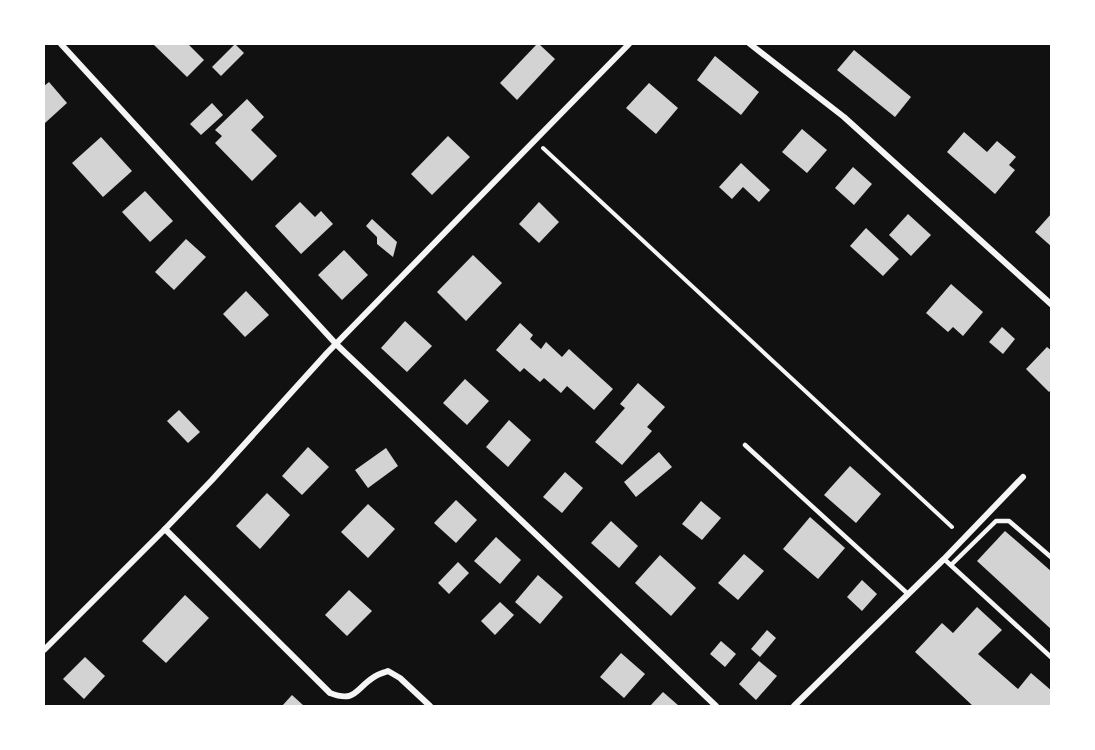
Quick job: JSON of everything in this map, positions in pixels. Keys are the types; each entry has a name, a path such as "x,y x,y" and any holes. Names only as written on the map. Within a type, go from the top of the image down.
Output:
{"street":[{"path":"61,44 336,344 716,706"},
{"path":"44,650 165,529 336,344 629,44"},
{"path":"750,44 844,117 1052,304"},
{"path":"794,706 944,559 1023,477"},
{"path":"165,529 330,693 342,697 353,694 374,676 388,671 400,678 430,706"}],"lane":[{"path":"745,445 908,594"},
{"path":"951,566 996,521 1009,521 1052,558"},
{"path":"944,559 1052,658"}],"path":[{"path":"534,140 952,527"}],"building":[{"path":"153,44 188,44 204,60 187,77"},
{"path":"235,44 244,53 221,76 212,67"},
{"path":"537,44 555,59 517,100 500,83"},
{"path":"854,50 911,97 895,117 837,70"},
{"path":"715,56 759,92 741,115 697,80"},
{"path":"49,82 67,103 45,123 44,86"},
{"path":"649,83 678,108 656,134 626,108"},
{"path":"247,99 264,117 251,130 277,156 252,181 215,143 222,136 215,130"},
{"path":"212,103 223,115 201,135 190,124"},
{"path":"802,129 827,150 807,173 782,152"},
{"path":"964,132 987,152 997,141 1016,157 1009,165 1015,170 995,194 947,152"},
{"path":"448,136 470,157 432,195 411,174"},
{"path":"101,137 132,171 103,197 72,163"},
{"path":"741,163 770,190 759,202 743,187 732,199 719,187"},
{"path":"853,167 872,184 854,205 835,188"},
{"path":"145,191 173,221 150,242 122,212"},
{"path":"300,202 315,217 321,211 333,224 301,254 275,226"},
{"path":"539,202 559,222 539,243 519,224"},
{"path":"1052,213 1052,247 1035,232"},
{"path":"908,214 931,235 911,256 889,235"},
{"path":"372,219 397,242 393,257 377,244 377,237 366,226"},
{"path":"866,228 899,259 883,276 850,246"},
{"path":"186,239 206,257 174,290 155,272"},
{"path":"344,250 368,275 342,300 318,275"},
{"path":"473,255 502,283 466,321 437,292"},
{"path":"951,284 983,312 963,336 953,327 948,332 926,313"},
{"path":"246,291 269,315 245,337 223,314"},
{"path":"405,321 432,346 407,372 381,348"},
{"path":"520,323 533,335 530,339 541,349 546,342 562,357 569,349 613,389 594,410 567,386 561,393 544,378 540,382 524,368 520,372 496,350"},
{"path":"1002,327 1015,339 1003,354 989,342"},
{"path":"1047,347 1052,351 1052,389 1049,392 1026,369"},
{"path":"465,379 489,401 467,425 443,403"},
{"path":"638,383 665,407 647,427 652,431 622,465 595,442 625,408 620,404"},
{"path":"179,410 200,432 188,443 167,421"},
{"path":"509,420 531,440 508,467 486,447"},
{"path":"308,447 329,467 302,495 282,476"},
{"path":"386,448 398,466 368,488 355,470"},
{"path":"659,452 672,467 636,497 624,482"},
{"path":"850,466 881,494 856,523 824,495"},
{"path":"565,472 583,488 562,513 543,497"},
{"path":"267,493 290,515 260,549 236,526"},
{"path":"456,500 477,520 456,543 434,523"},
{"path":"701,501 721,518 702,540 682,524"},
{"path":"368,504 395,529 368,558 341,532"},
{"path":"810,517 845,548 818,579 783,549"},
{"path":"611,521 638,546 619,568 591,543"},
{"path":"1005,531 1052,572 1052,630 977,561"},
{"path":"496,537 521,560 500,584 474,561"},
{"path":"744,554 764,571 738,600 718,583"},
{"path":"660,555 696,588 671,616 635,583"},
{"path":"458,562 469,573 449,594 438,583"},
{"path":"538,575 563,597 540,624 515,602"},
{"path":"862,580 877,594 862,611 847,597"},
{"path":"349,590 372,611 347,636 325,615"},
{"path":"185,595 209,618 166,663 142,641"},
{"path":"500,602 514,615 495,635 481,621"},
{"path":"977,607 1002,630 978,654 1018,689 1031,673 1052,691 1052,706 973,706 915,652 942,623 953,633"},
{"path":"767,630 776,638 760,657 751,649"},
{"path":"721,641 736,654 725,667 710,654"},
{"path":"621,653 645,674 624,698 600,677"},
{"path":"85,657 105,676 84,699 63,679"},
{"path":"759,661 777,676 756,700 739,684"},
{"path":"663,692 679,706 650,706"},
{"path":"292,695 304,706 282,706"}]}
